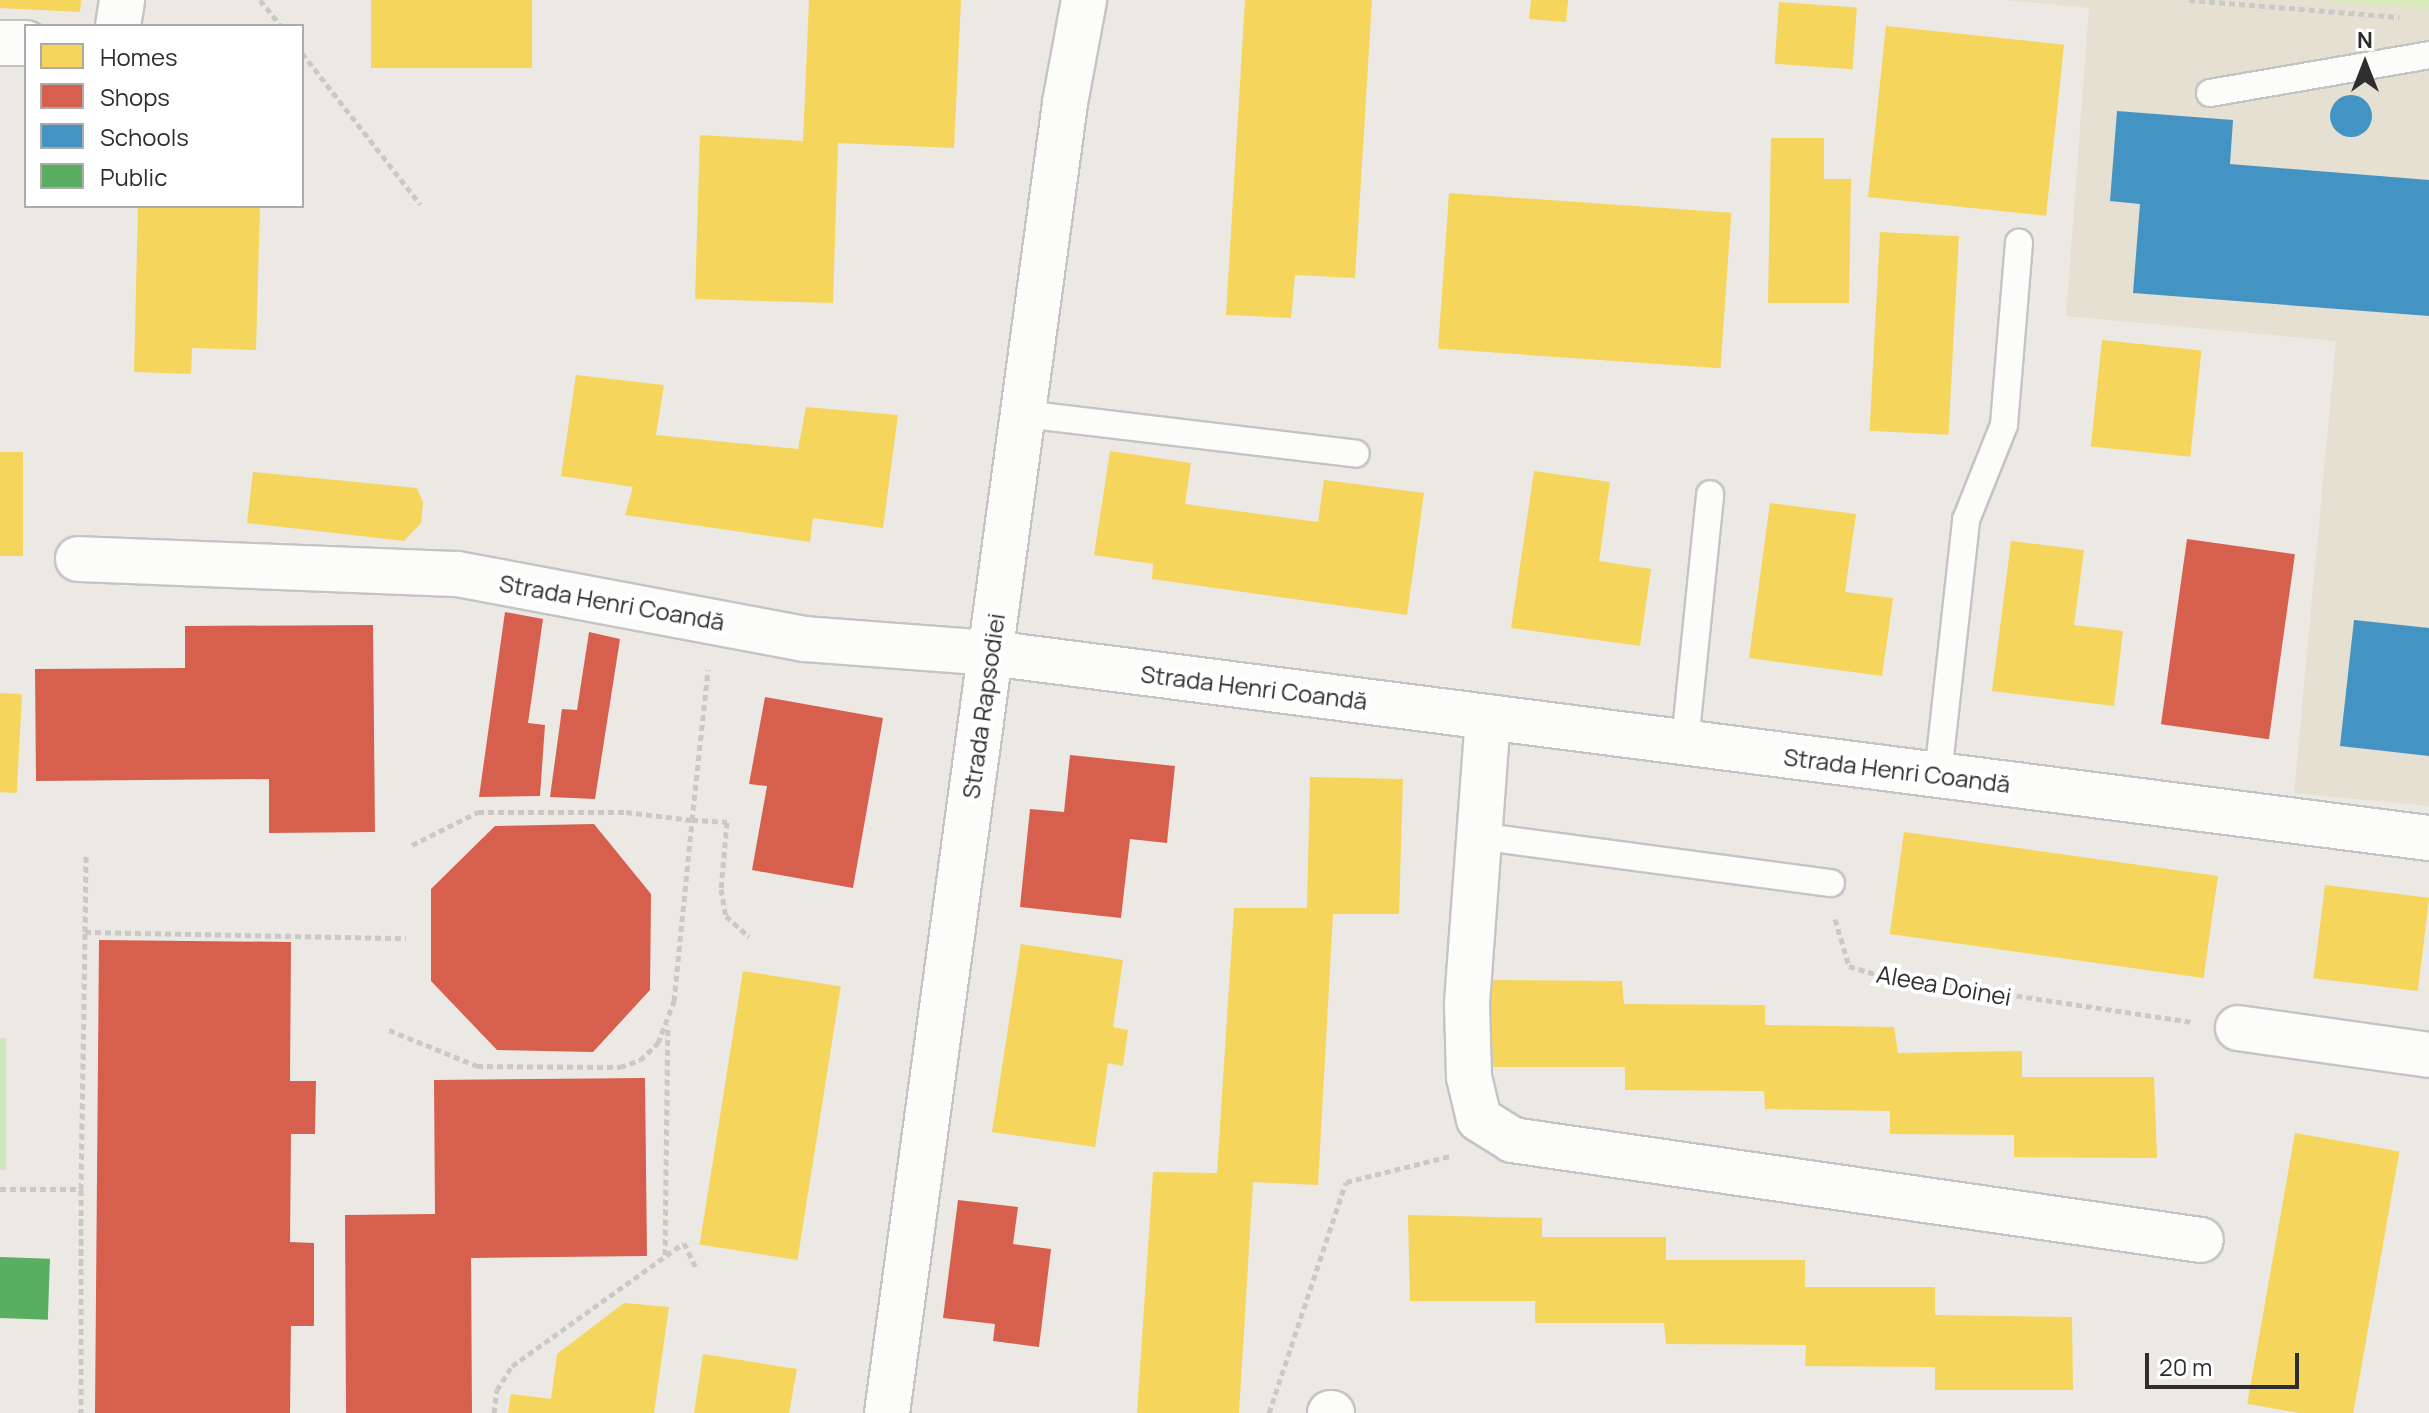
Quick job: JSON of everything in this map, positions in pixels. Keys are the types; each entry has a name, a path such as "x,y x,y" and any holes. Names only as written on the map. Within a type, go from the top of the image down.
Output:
{"street":[{"path":"118,24 122,0"},
{"name":"Strada Rapsodiei","path":"887,1413 1065,103 1084,0"},
{"path":"0,43 24,43"},
{"name":"Strada Henri Coandă","path":"78,559 457,574 714,619 805,639 990,653 2429,838"},
{"path":"1488,717 1467,1005 1469,1077 1479,1119 1512,1140 2201,1240"},
{"path":"2238,1028 2429,1055"}],"lane":[{"path":"2210,93 2429,55"},
{"path":"1938,775 1966,520 2004,425 2019,243"},
{"path":"1023,414 1356,454"},
{"path":"1685,742 1710,494"},
{"path":"1478,836 1831,883"}],"path":[{"path":"260,0 279,24"},
{"path":"2189,0 2414,18"},
{"path":"304,56 420,204"},
{"path":"665,1256 668,1023 714,619"},
{"path":"412,845 478,812 626,812 727,822 721,889 726,916 749,937"},
{"path":"81,1413 86,856"},
{"name":"Aleea Doinei","path":"1831,883 1837,940 1849,966 1940,988 2238,1028"},
{"path":"85,932 406,938"},
{"path":"389,1030 477,1066 620,1067 640,1060 658,1043 668,1023"},
{"path":"1269,1413 1346,1182 1512,1140"},
{"path":"0,1189 81,1189"},
{"path":"494,1413 497,1390 512,1366 665,1256 684,1243 696,1268"}],"shaded area":[{"path":"2006,0 2429,0 2429,806 2294,793 2336,341 2066,316 2089,8"}],"green space":[{"path":"2321,0 2429,0 2429,9 2392,6"},
{"path":"0,1038 6,1038 6,1170 0,1170"}],"building: Homes":[{"path":"0,0 81,0 80,12 0,8"},
{"path":"371,0 532,0 532,68 371,68"},
{"path":"809,0 961,0 954,148 838,143 833,303 695,299 700,135 803,141"},
{"path":"1245,0 1372,0 1355,278 1295,275 1291,318 1226,315"},
{"path":"1531,0 1568,0 1566,22 1529,19"},
{"path":"1779,2 1857,7 1852,69 1775,64"},
{"path":"1886,26 2064,45 2046,216 1868,197"},
{"path":"1771,138 1824,138 1824,179 1851,179 1849,303 1768,303"},
{"path":"1449,193 1731,213 1720,368 1438,349"},
{"path":"138,208 260,208 256,350 192,348 191,374 134,372"},
{"path":"1880,232 1959,236 1948,435 1870,431"},
{"path":"2102,340 2201,350 2190,457 2091,446"},
{"path":"576,375 664,385 656,435 798,449 806,407 898,415 883,528 813,518 810,542 625,515 633,487 561,476"},
{"path":"1110,451 1191,463 1185,504 1318,522 1324,480 1424,493 1407,615 1152,579 1153,564 1094,555"},
{"path":"0,452 23,452 23,556 0,556"},
{"path":"1534,471 1610,482 1599,561 1651,569 1640,646 1511,628"},
{"path":"253,472 417,488 423,502 421,523 404,541 247,523"},
{"path":"1770,503 1856,514 1845,592 1893,598 1882,676 1749,658"},
{"path":"2011,541 2084,550 2074,625 2123,631 2114,706 1992,691"},
{"path":"0,693 22,694 17,793 0,792"},
{"path":"1310,777 1403,779 1399,914 1333,914 1318,1185 1253,1182 1239,1413 1137,1413 1153,1172 1217,1173 1234,908 1307,908"},
{"path":"1904,832 2218,876 2204,978 1890,934"},
{"path":"2325,885 2429,898 2418,991 2314,978"},
{"path":"1021,944 1123,960 1113,1027 1128,1030 1123,1066 1108,1063 1095,1147 992,1132"},
{"path":"743,971 841,986 797,1260 700,1245"},
{"path":"1490,980 1622,981 1624,1004 1765,1005 1765,1025 1894,1027 1898,1053 2022,1051 2022,1077 2154,1077 2157,1158 2014,1157 2014,1135 1890,1134 1890,1111 1765,1109 1764,1091 1625,1090 1625,1067 1493,1067"},
{"path":"2295,1133 2399,1151 2353,1413 2299,1413 2247,1404"},
{"path":"1408,1215 1542,1218 1542,1237 1666,1237 1666,1260 1805,1260 1805,1287 1935,1287 1935,1315 2072,1317 2073,1390 1935,1390 1935,1367 1805,1366 1806,1345 1666,1344 1664,1323 1535,1323 1535,1301 1410,1301"},
{"path":"624,1303 669,1307 654,1413 508,1413 511,1394 551,1399 557,1354"},
{"path":"703,1354 797,1369 789,1413 694,1413"}],"building: Shops":[{"path":"2187,539 2295,554 2269,739 2161,724"},
{"path":"505,612 543,619 528,723 545,725 540,796 479,797"},
{"path":"373,625 375,832 269,833 269,779 36,781 35,669 185,668 185,626"},
{"path":"589,632 620,639 595,799 550,797 562,709 577,710"},
{"path":"765,697 883,718 853,888 752,870 767,786 749,784"},
{"path":"1070,755 1175,766 1167,843 1130,839 1121,918 1020,907 1030,809 1064,812"},
{"path":"594,824 651,894 650,990 593,1052 497,1050 431,981 431,889 495,826"},
{"path":"99,940 291,942 290,1081 316,1081 315,1134 291,1134 290,1242 314,1243 314,1326 291,1326 290,1413 95,1413"},
{"path":"645,1078 647,1256 471,1258 472,1413 346,1413 345,1215 435,1214 434,1080"},
{"path":"958,1200 1018,1207 1013,1244 1051,1249 1039,1347 993,1341 995,1324 943,1318"}],"building: Schools":[{"path":"2351,95 2366,101 2372,116 2366,131 2351,137 2336,131 2330,116 2336,101"},
{"path":"2117,111 2233,120 2230,164 2429,180 2429,316 2133,293 2140,204 2110,201"},
{"path":"2354,620 2429,628 2429,756 2340,746"}],"building: Public":[{"path":"0,1257 50,1259 48,1320 0,1318"}]}
